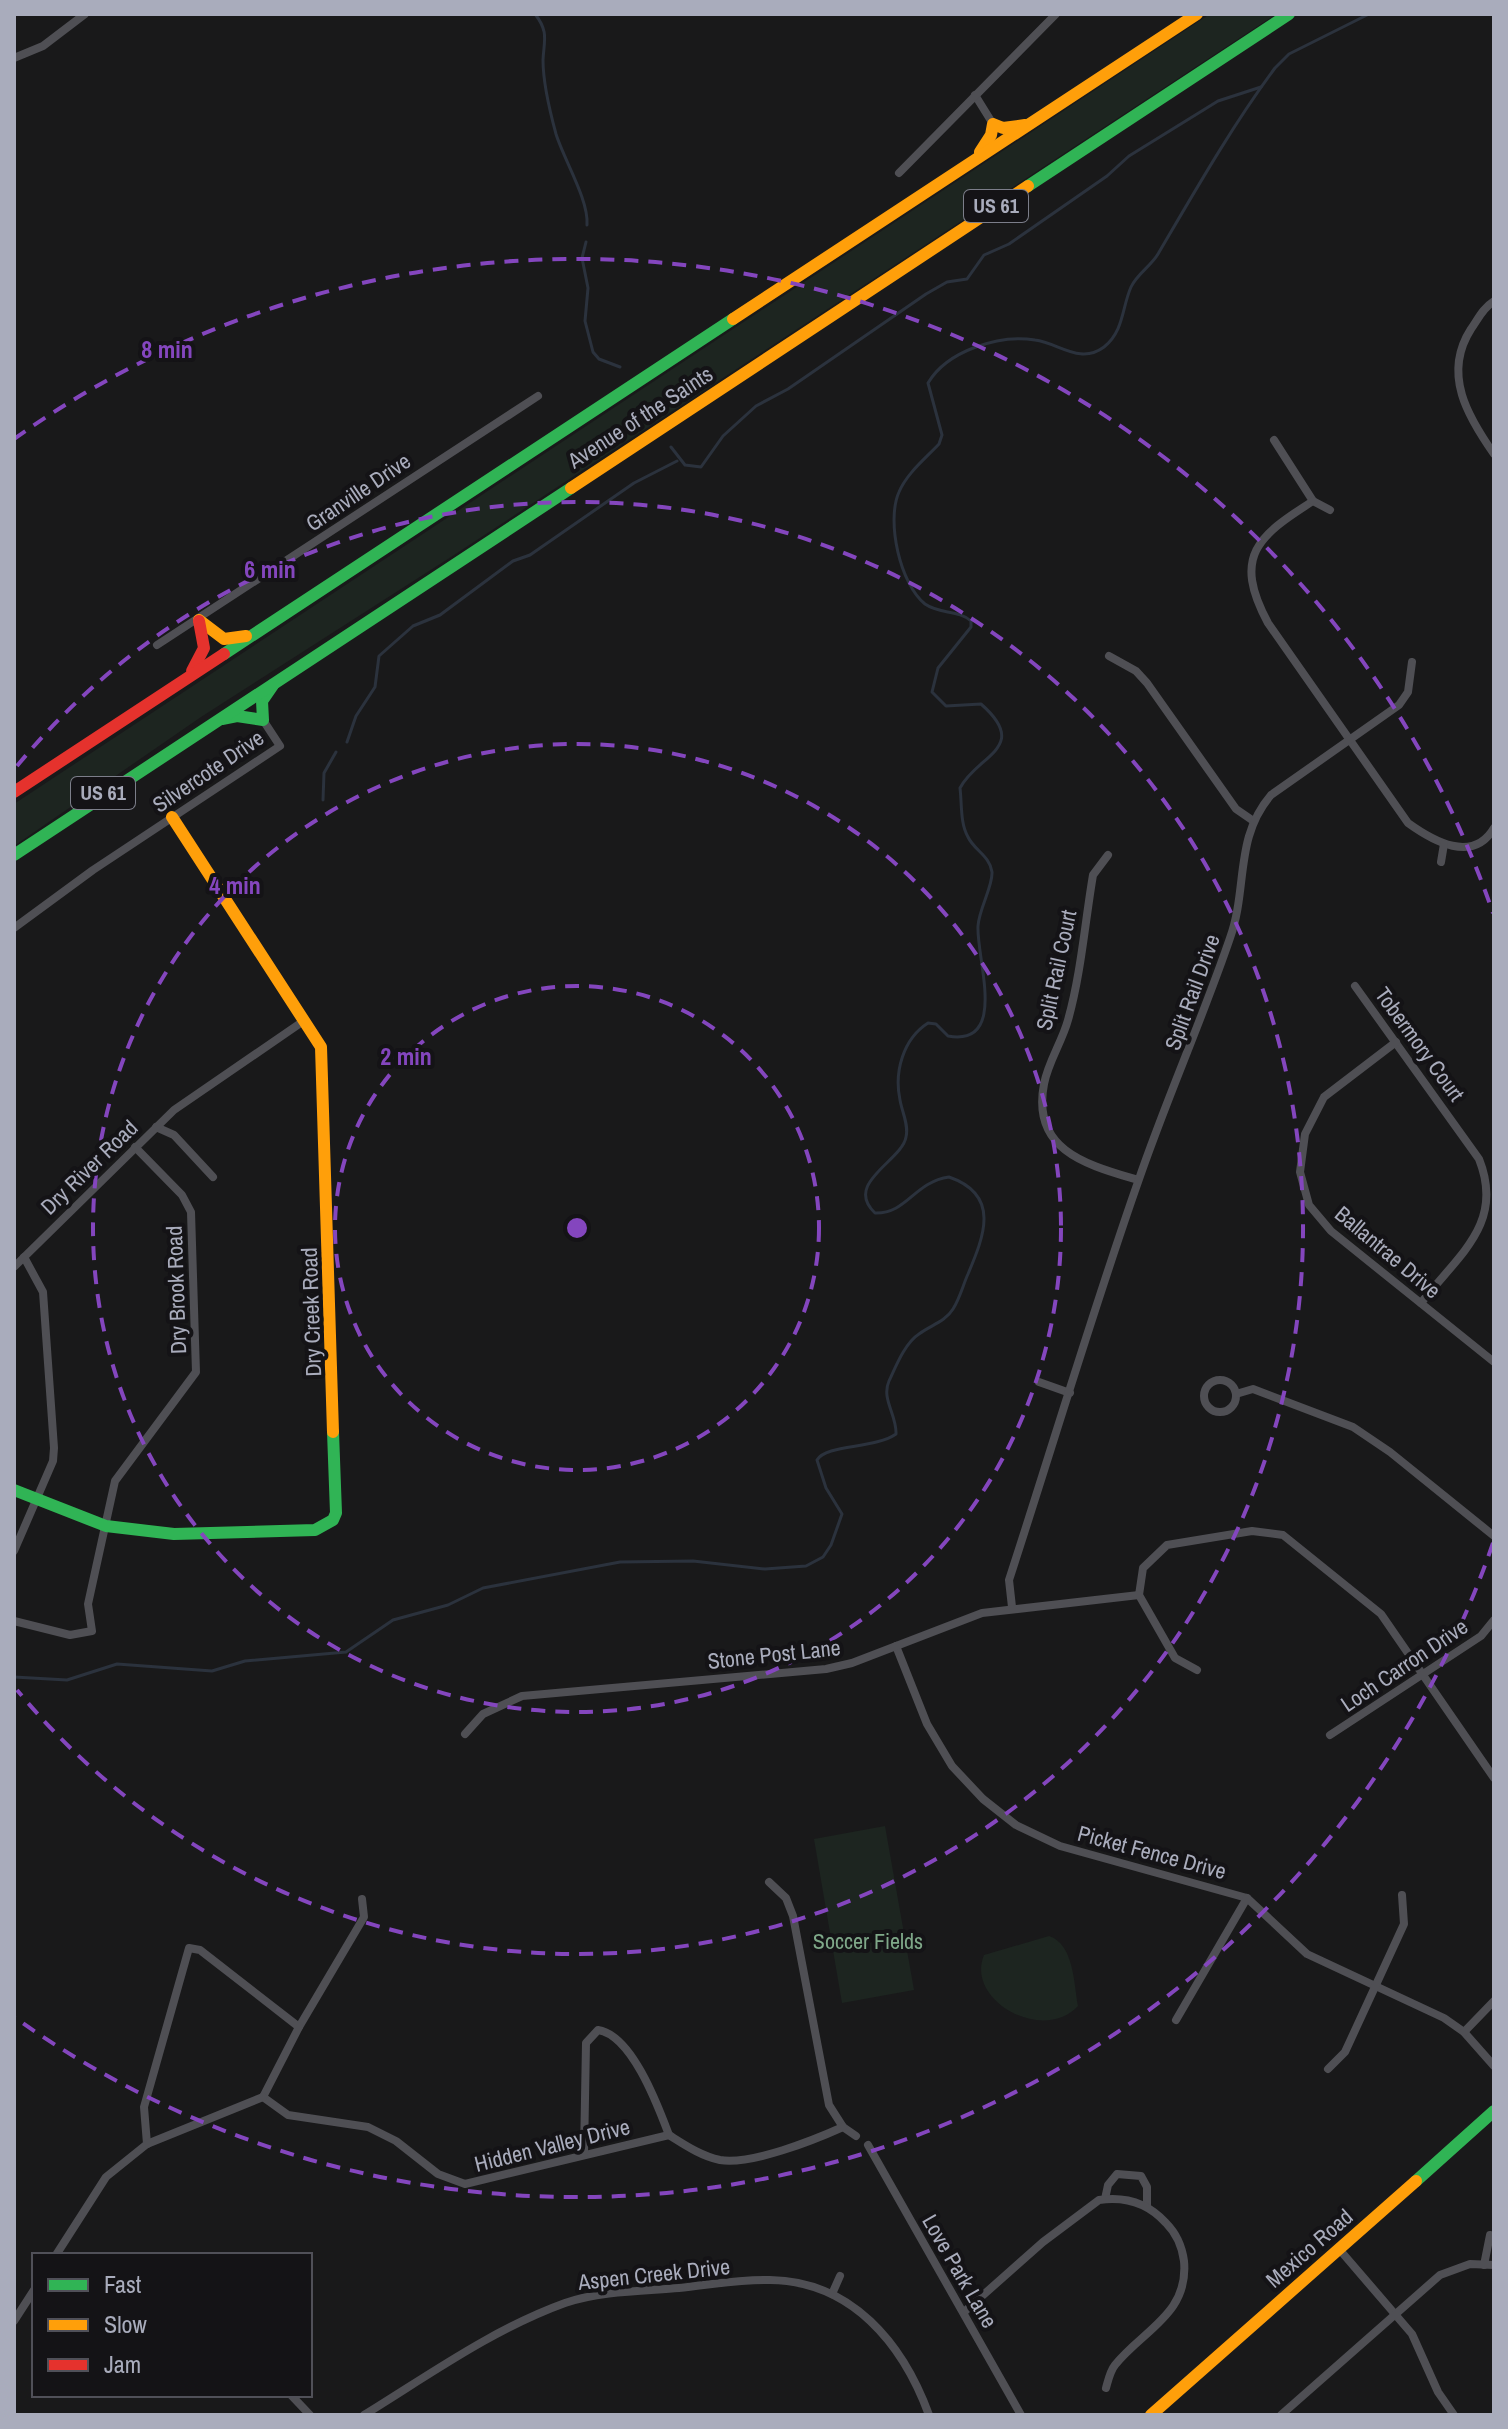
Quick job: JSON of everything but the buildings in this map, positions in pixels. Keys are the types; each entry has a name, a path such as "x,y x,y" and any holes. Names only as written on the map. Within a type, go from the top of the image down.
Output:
{"main road":[{"name":"Avenue of the Saints","path":"14,792 1197,14"},
{"name":"Avenue of the Saints","path":"14,855 212,721 1289,14"},
{"path":"975,160 991,135 993,124 1003,128 1030,124"},
{"path":"199,620 224,639 252,635"},
{"path":"189,676 204,648 199,620"},
{"path":"212,721 237,716 263,720 262,701 278,678"},
{"name":"Dry Creek Road","path":"14,1490 106,1526 174,1534 315,1530 333,1520 336,1513 321,1047 172,817"},
{"name":"Mexico Road","path":"1151,2415 1494,2111"}],"street":[{"path":"14,58 43,46 85,14"},
{"path":"899,173 1056,14"},
{"path":"975,95 993,124"},
{"path":"1494,301 1486,306 1463,341 1457,382 1469,419 1494,454"},
{"name":"Granville Drive","path":"157,645 538,396"},
{"path":"1274,440 1313,501 1330,510"},
{"path":"1313,501 1270,528 1256,547 1251,572 1255,599 1408,823 1434,842 1444,844 1475,845 1489,836 1494,828"},
{"path":"1109,656 1136,671 1147,683 1236,809 1252,820 1271,795 1399,705 1408,692 1412,662"},
{"name":"Silvercote Drive","path":"14,928 280,746 263,720"},
{"name":"Split Rail Drive","path":"1012,1607 1009,1580 1138,1180 1188,1056 1232,933 1252,820"},
{"path":"1441,862 1444,844"},
{"name":"Split Rail Court","path":"1108,855 1093,875 1068,1021 1044,1082 1042,1107 1053,1138 1072,1158 1138,1180"},
{"name":"Tobermory Court","path":"1355,986 1479,1159 1488,1181 1491,1211 1421,1303"},
{"name":"Dry River Road","path":"14,1267 190,1097 305,1020"},
{"name":"Ballantrae Drive","path":"1396,1042 1324,1097 1305,1134 1300,1172 1309,1205 1331,1231 1494,1362"},
{"name":"Dry River Road","path":"156,1127 174,1135 213,1177"},
{"name":"Dry Brook Road","path":"14,1621 70,1635 92,1631 88,1604 115,1481 190,1386 196,1372 191,1212 182,1195 135,1147"},
{"path":"14,1551 53,1461 54,1448 43,1292 24,1257"},
{"path":"1039,1382 1070,1393"},
{"path":"1236,1394 1253,1389 1353,1427 1390,1452 1494,1536"},
{"path":"1197,1670 1175,1658 1139,1595 1143,1568 1151,1556 1167,1545 1252,1531 1283,1535 1381,1614 1494,1778"},
{"name":"Stone Post Lane","path":"465,1734 483,1714 522,1696 826,1669 852,1663 982,1613 1012,1607 1139,1595"},
{"name":"Loch Carron Drive","path":"1330,1735 1481,1636 1494,1620"},
{"name":"Picket Fence Drive","path":"896,1646 927,1724 952,1766 983,1799 1016,1825 1060,1846 1247,1898 1307,1954 1444,2018 1464,2032 1494,2066"},
{"path":"769,1882 786,1898 793,1916 829,2105 843,2127 856,2136"},
{"path":"1328,2069 1345,2052 1404,1924 1402,1895"},
{"path":"1176,2020 1247,1898"},
{"path":"57,2253 106,2177 147,2144 263,2097 299,2027 364,1917 362,1899"},
{"path":"147,2144 144,2107 189,1948 200,1950 299,2027"},
{"path":"1464,2032 1494,2001"},
{"path":"584,2154 586,2043 598,2030 611,2032 622,2045 655,2095 669,2135 702,2155 731,2161 816,2139 843,2127"},
{"name":"Hidden Valley Drive","path":"263,2097 288,2115 368,2127 396,2141 455,2183 465,2184 669,2135"},
{"name":"Love Park Lane","path":"868,2145 1021,2415"},
{"path":"1105,2199 1108,2185 1117,2174 1132,2173 1141,2176 1147,2187 1147,2206"},
{"path":"964,2312 1087,2207 1105,2199 1127,2200 1147,2206 1175,2232 1182,2250 1185,2272 1181,2292 1167,2317 1113,2366 1106,2388"},
{"path":"1286,2413 1440,2275 1454,2268 1489,2265 1490,2235"},
{"path":"1339,2249 1412,2334 1438,2392 1454,2415"},
{"path":"832,2294 840,2276"},
{"name":"Aspen Creek Drive","path":"364,2415 454,2357 569,2302 771,2280 820,2288 847,2301 890,2339 918,2386 929,2415"},
{"path":"14,2321 32,2293"},
{"path":"293,2397 310,2415"}],"green space":[{"path":"1210,14 1276,14 454,555 201,717 14,846 14,804"},
{"name":"Soccer Fields","path":"885,1826 914,1990 842,2003 814,1839"},
{"path":"1049,1936 1064,1947 1068,1956 1078,2006 1063,2017 1046,2020 1011,2012 996,2001 986,1987 981,1972 984,1955"}],"waterway":[{"path":"535,14 544,31 543,69 551,116 584,204 587,225"},
{"path":"14,1677 67,1680 117,1664 212,1671 245,1661 346,1652 393,1620 448,1605 483,1588 620,1562 693,1561 765,1569 806,1566 823,1557 831,1545 842,1514 826,1488 817,1460 830,1451 876,1442 896,1434 887,1394 889,1381 909,1343 953,1309 983,1231 982,1206 976,1194 949,1177 927,1185 886,1212 875,1213 867,1202 866,1192 870,1182 895,1155 906,1137 898,1078 902,1057 912,1038 928,1023 936,1024 948,1036 967,1036 978,1028 984,1014 984,978 978,926 992,872 991,866 965,832 960,788 996,750 1001,741 1001,731 981,704 946,706 932,692 938,668 971,627 971,621 931,607 916,595 902,567 895,535 895,504 902,485 939,444 942,435 928,383 948,362 975,347 990,343 1035,340 1086,354 1104,347 1119,326 1134,282 1158,254 1229,136 1275,68 1289,54 1369,14"},
{"path":"671,447 685,465 701,467 723,436 756,406 788,389 926,294 947,282 967,279 984,255 1009,244 1107,176 1129,156 1218,101 1261,87"},
{"path":"586,242 582,258 588,288 585,321 593,352 599,359 620,367"},
{"path":"347,742 356,716 375,687 379,656 413,626 440,615 513,561 530,555 634,483 677,461"},
{"path":"323,800 324,773 336,752"}],"traffic: fast":[{"path":"1028,186 1289,14"},
{"path":"224,654 733,319"},
{"path":"14,855 571,488"},
{"path":"222,719 237,716 263,720 262,701 273,685"},
{"path":"14,1490 106,1526 174,1534 315,1530 333,1520 336,1513 333,1432"},
{"path":"1416,2181 1494,2111"}],"traffic: slow":[{"path":"733,319 1197,14"},
{"path":"980,152 991,135 993,124 1003,128 1025,125"},
{"path":"571,488 1028,186"},
{"path":"199,620 224,639 246,636"},
{"path":"172,817 321,1047 333,1432"},
{"path":"1151,2415 1416,2181"}],"traffic: jam":[{"path":"192,671 204,648 199,621"},
{"path":"14,792 224,654"}]}
